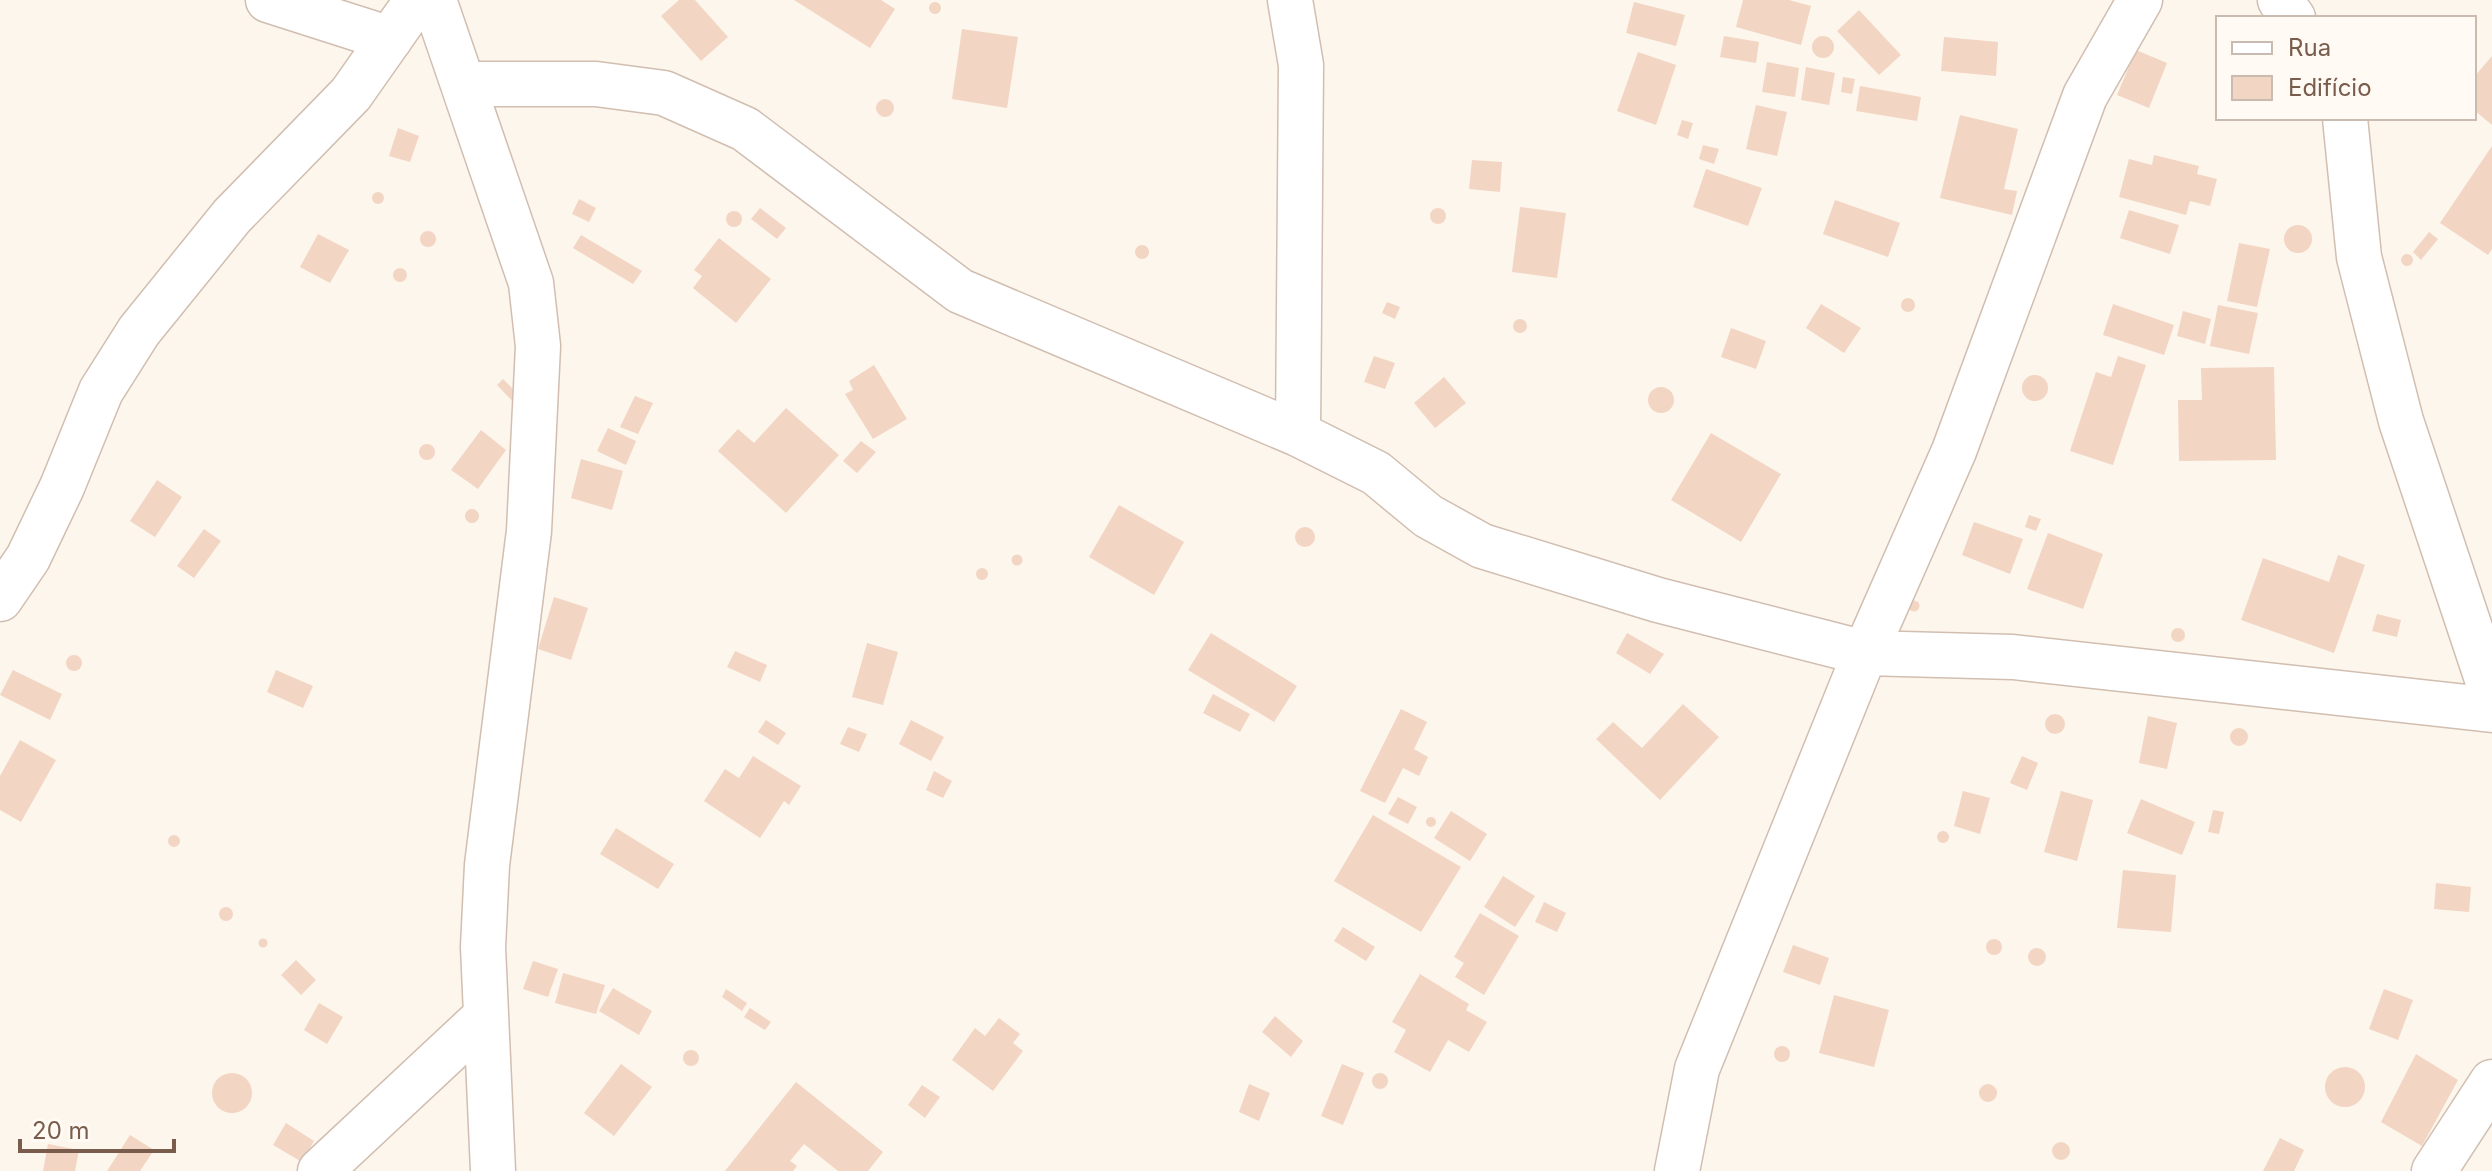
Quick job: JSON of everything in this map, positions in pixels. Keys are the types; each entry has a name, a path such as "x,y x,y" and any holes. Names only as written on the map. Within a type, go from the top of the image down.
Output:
{"street":[{"path":"268,0 390,39"},
{"path":"0,599 28,558 62,487 101,391 139,331 232,216 351,94 417,0"},
{"path":"434,0 531,283 538,346 529,531 487,865 483,947 493,1171"},
{"path":"1290,0 1301,65 1298,434"},
{"path":"1677,1171 1697,1069 1865,653 1954,451 2085,96 2140,0"},
{"path":"463,84 596,84 664,93 745,129 960,291 1298,434 1376,473 1428,516 1482,546 1658,600 1865,653 2013,657 2492,710"},
{"path":"2345,120 2359,257 2374,317 2401,421 2492,694"},
{"path":"320,1171 486,1016"},
{"path":"2434,1171 2492,1082"}],"building":[{"path":"679,0 695,0 728,37 701,61 661,16"},
{"path":"794,0 881,0 895,9 870,48"},
{"path":"1743,0 1789,0 1811,6 1801,45 1736,27"},
{"path":"935,2 941,8 935,14 929,8"},
{"path":"1634,2 1685,15 1676,46 1626,33"},
{"path":"1859,10 1901,55 1879,75 1837,31"},
{"path":"962,29 1018,37 1007,108 952,99"},
{"path":"1724,36 1759,42 1756,63 1720,57"},
{"path":"1819,36 1827,36 1834,47 1827,58 1819,58 1812,51 1812,43"},
{"path":"1944,37 1998,42 1996,76 1941,71"},
{"path":"2136,50 2167,63 2149,108 2117,95"},
{"path":"1638,52 1676,65 1656,125 1617,111"},
{"path":"2492,56 2492,125 2476,112 2476,75"},
{"path":"1767,62 1799,68 1795,97 1762,92"},
{"path":"1806,67 1835,73 1829,105 1801,100"},
{"path":"1843,77 1855,79 1852,94 1841,92"},
{"path":"1860,86 1921,97 1917,121 1856,111"},
{"path":"881,99 889,99 894,108 892,115 881,117 876,112 876,104"},
{"path":"1756,105 1787,112 1777,156 1746,149"},
{"path":"1960,115 2018,129 2004,189 2017,191 2012,215 1940,198"},
{"path":"1682,120 1693,123 1688,139 1677,135"},
{"path":"398,128 419,136 410,162 389,156"},
{"path":"1703,145 1719,149 1714,164 1699,159"},
{"path":"2492,146 2492,249 2488,255 2440,223"},
{"path":"2154,155 2199,166 2197,174 2217,179 2210,206 2190,201 2186,215 2119,197 2129,159 2152,165"},
{"path":"1472,160 1502,162 1500,192 1469,189"},
{"path":"1706,169 1762,188 1748,226 1693,207"},
{"path":"373,193 383,193 383,203 373,203"},
{"path":"579,199 596,208 589,222 572,214"},
{"path":"1835,200 1900,223 1888,257 1823,234"},
{"path":"1520,207 1566,213 1557,278 1512,272"},
{"path":"760,208 786,228 777,239 751,219"},
{"path":"1435,208 1441,208 1446,216 1444,222 1435,224 1430,219 1430,213"},
{"path":"2129,210 2179,225 2170,254 2120,238"},
{"path":"734,211 742,219 734,227 726,219"},
{"path":"2298,225 2308,229 2312,239 2308,249 2298,253 2288,249 2284,239 2288,229"},
{"path":"428,231 434,233 434,245 428,247 422,245 420,239 422,233"},
{"path":"2429,232 2438,239 2421,260 2413,252"},
{"path":"318,234 349,250 330,283 300,267"},
{"path":"581,235 642,271 633,284 573,248"},
{"path":"719,238 771,279 736,323 693,288 702,276 694,270"},
{"path":"2239,243 2270,249 2257,307 2227,301"},
{"path":"1142,245 1149,252 1142,259 1135,252"},
{"path":"2407,254 2413,260 2407,266 2401,260"},
{"path":"400,268 407,275 400,282 393,275"},
{"path":"1908,298 1915,305 1908,312 1901,305"},
{"path":"1387,302 1400,307 1395,319 1382,313"},
{"path":"1821,304 1861,328 1844,353 1806,328"},
{"path":"2113,304 2174,325 2164,355 2103,335"},
{"path":"2218,305 2258,313 2249,354 2210,346"},
{"path":"2183,311 2211,319 2205,344 2177,336"},
{"path":"1520,319 1527,326 1520,333 1513,326"},
{"path":"1731,328 1766,341 1756,369 1721,357"},
{"path":"1374,356 1395,363 1385,389 1364,382"},
{"path":"2118,356 2146,365 2113,465 2070,451 2096,372 2111,377"},
{"path":"874,365 907,419 873,439 845,394 853,390 849,381"},
{"path":"2274,367 2276,460 2179,461 2178,400 2202,400 2201,368"},
{"path":"2035,375 2044,379 2048,388 2044,397 2035,401 2026,397 2022,388 2026,379"},
{"path":"1444,377 1466,403 1435,428 1414,403"},
{"path":"503,379 523,399 517,406 497,385"},
{"path":"1661,387 1670,391 1674,400 1670,409 1661,413 1652,409 1648,400 1652,391"},
{"path":"635,396 653,403 638,434 620,427"},
{"path":"786,408 839,455 786,513 718,451 738,429 754,443"},
{"path":"608,428 636,441 626,465 597,451"},
{"path":"481,430 506,450 478,489 451,470"},
{"path":"1711,433 1781,474 1741,542 1671,500"},
{"path":"861,441 876,452 857,473 843,461"},
{"path":"427,444 435,452 427,460 419,452"},
{"path":"581,459 623,471 612,510 571,498"},
{"path":"157,480 182,497 155,537 130,521"},
{"path":"1119,505 1184,542 1154,595 1089,557"},
{"path":"472,509 479,516 472,523 465,516"},
{"path":"2029,515 2041,519 2036,531 2025,527"},
{"path":"1974,522 2023,539 2010,574 1962,555"},
{"path":"1301,527 1309,527 1315,537 1309,547 1301,547 1295,541 1295,533"},
{"path":"204,529 221,541 194,578 177,566"},
{"path":"2048,533 2103,554 2083,609 2027,589"},
{"path":"1017,554 1023,560 1017,566 1011,560"},
{"path":"2338,555 2365,565 2334,653 2241,620 2263,558 2329,582"},
{"path":"982,568 988,574 982,580 976,574"},
{"path":"554,597 588,608 571,660 538,649"},
{"path":"1914,601 1919,606 1914,611 1909,606"},
{"path":"2377,614 2401,620 2397,637 2372,631"},
{"path":"2178,628 2185,635 2178,642 2171,635"},
{"path":"1211,633 1297,686 1274,722 1188,670"},
{"path":"1627,633 1664,654 1650,674 1616,653"},
{"path":"867,643 898,652 883,705 852,697"},
{"path":"735,651 767,665 760,682 727,667"},
{"path":"74,655 82,663 74,671 66,663"},
{"path":"13,670 62,694 50,720 0,695"},
{"path":"276,670 313,686 303,708 267,692"},
{"path":"1213,694 1250,714 1240,732 1203,713"},
{"path":"1683,704 1719,737 1660,800 1596,739 1613,722 1642,748"},
{"path":"1401,709 1427,722 1414,749 1428,757 1419,776 1403,768 1385,803 1360,791"},
{"path":"2051,714 2059,714 2065,724 2059,734 2051,734 2045,728 2045,720"},
{"path":"2148,716 2177,723 2167,769 2139,763"},
{"path":"766,720 786,733 778,745 758,732"},
{"path":"911,720 944,737 931,761 899,744"},
{"path":"848,727 867,734 859,752 840,744"},
{"path":"2239,728 2248,737 2239,746 2230,737"},
{"path":"20,740 56,760 21,822 0,810 0,776"},
{"path":"753,756 801,786 789,805 784,801 760,838 704,801 725,769 739,778"},
{"path":"2022,756 2038,763 2027,790 2010,783"},
{"path":"934,771 952,781 943,798 926,790"},
{"path":"1963,791 1990,798 1980,834 1954,826"},
{"path":"2061,791 2093,800 2077,861 2044,852"},
{"path":"1398,797 1417,807 1408,824 1388,814"},
{"path":"2141,799 2195,822 2182,855 2127,833"},
{"path":"2213,810 2224,812 2219,834 2208,832"},
{"path":"1451,811 1487,834 1470,861 1434,838"},
{"path":"1373,815 1461,867 1421,932 1334,881"},
{"path":"1431,817 1436,822 1431,827 1426,822"},
{"path":"616,828 674,864 658,889 600,854"},
{"path":"1943,831 1949,837 1943,843 1937,837"},
{"path":"174,835 180,841 174,847 168,841"},
{"path":"2123,870 2176,875 2171,932 2117,928"},
{"path":"1503,876 1535,896 1515,927 1484,907"},
{"path":"2436,883 2471,887 2469,912 2434,909"},
{"path":"1544,902 1566,913 1557,932 1535,922"},
{"path":"226,907 233,914 226,921 219,914"},
{"path":"1480,913 1519,936 1484,995 1455,977 1464,963 1454,957"},
{"path":"1343,927 1375,947 1366,961 1334,941"},
{"path":"263,938 268,943 263,948 258,943"},
{"path":"1994,939 2000,941 2000,953 1994,955 1988,953 1986,947 1988,941"},
{"path":"1793,945 1829,958 1820,985 1783,972"},
{"path":"2037,948 2046,957 2037,966 2028,957"},
{"path":"296,960 316,980 301,995 281,975"},
{"path":"533,961 558,969 548,997 523,989"},
{"path":"563,973 605,985 596,1014 555,1003"},
{"path":"1420,974 1469,1004 1466,1010 1487,1022 1469,1052 1448,1040 1430,1072 1394,1052 1406,1030 1392,1022"},
{"path":"613,988 652,1011 639,1035 599,1011"},
{"path":"726,989 747,1003 742,1011 722,997"},
{"path":"2384,989 2413,1000 2398,1040 2369,1029"},
{"path":"1834,995 1889,1010 1874,1067 1819,1053"},
{"path":"319,1003 343,1017 327,1044 304,1030"},
{"path":"750,1008 771,1022 765,1030 744,1017"},
{"path":"1275,1016 1303,1041 1291,1057 1262,1032"},
{"path":"999,1018 1020,1034 1013,1043 1023,1051 993,1091 952,1060 975,1028 985,1036"},
{"path":"1779,1046 1785,1046 1790,1054 1788,1060 1779,1062 1774,1057 1774,1051"},
{"path":"691,1050 699,1058 691,1066 683,1058"},
{"path":"2416,1054 2458,1080 2422,1146 2381,1122"},
{"path":"621,1064 652,1087 614,1136 584,1113"},
{"path":"1342,1064 1364,1073 1343,1125 1321,1116"},
{"path":"2345,1067 2359,1073 2365,1087 2359,1101 2345,1107 2331,1101 2325,1087 2331,1073"},
{"path":"232,1073 246,1079 252,1093 246,1107 232,1113 218,1107 212,1093 218,1079"},
{"path":"1380,1073 1386,1075 1386,1087 1380,1089 1374,1087 1372,1081 1374,1075"},
{"path":"796,1082 883,1152 868,1171 838,1171 804,1144 790,1161 797,1166 793,1171 725,1171"},
{"path":"1249,1084 1270,1093 1259,1121 1239,1112"},
{"path":"1984,1084 1992,1084 1997,1093 1995,1100 1984,1102 1979,1097 1979,1089"},
{"path":"922,1085 940,1097 925,1118 908,1105"},
{"path":"286,1123 314,1141 302,1162 273,1145"},
{"path":"130,1135 154,1150 140,1171 107,1171"},
{"path":"2280,1138 2304,1150 2294,1171 2263,1171"},
{"path":"2061,1142 2070,1151 2061,1160 2052,1151"},
{"path":"48,1144 79,1150 75,1171 43,1171"}]}
